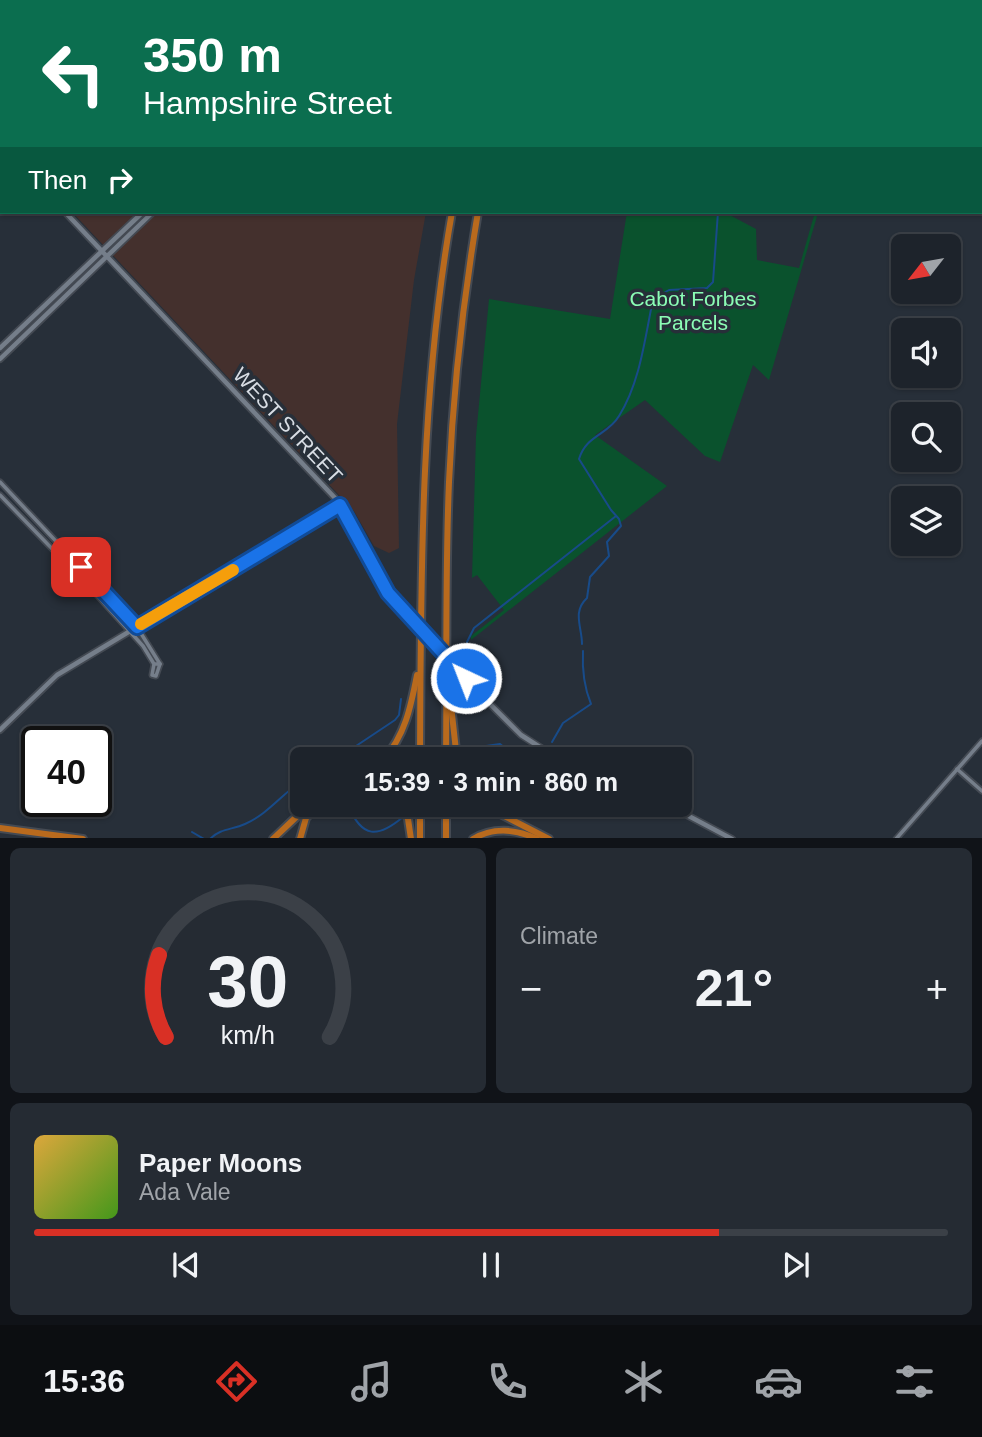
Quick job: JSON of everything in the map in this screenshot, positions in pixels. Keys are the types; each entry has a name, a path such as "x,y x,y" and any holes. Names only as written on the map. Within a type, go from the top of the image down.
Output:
{"highway":[{"path":"420,747 423,493 427,409 436,319 452,214"},
{"path":"446,747 448,515 453,407 478,214"},
{"path":"393,747 405,724 421,659"},
{"path":"447,663 456,747"},
{"path":"273,838 296,817"},
{"path":"300,838 307,817"},
{"path":"407,817 411,838"},
{"path":"420,817 420,838"},
{"path":"446,817 446,838"},
{"path":"507,817 549,838"},
{"path":"0,828 83,838"},
{"path":"473,838 502,831 537,838"}],"street":[{"name":"WEST STREET","path":"67,214 324,485 340,505 383,586 400,609 521,735 540,747"},
{"path":"0,359 141,214"},
{"path":"0,348 151,214"},
{"path":"0,482 137,627 160,664"},
{"path":"0,495 130,631 154,664 152,675 156,676 160,664"},
{"path":"0,730 57,675 340,505"},
{"path":"154,664 160,664"},
{"path":"897,838 982,741"},
{"path":"957,769 982,791"},
{"path":"692,817 733,838"}],"shaded area":[{"path":"74,214 426,214 414,280 397,424 399,548 389,553 374,546 354,511"}],"green space":[{"name":"Cabot Forbes Parcels","path":"627,214 728,214 756,229 757,260 799,268 814,214 818,214 769,380 753,365 720,462 705,456 645,400 595,435 667,486 471,640 471,636 504,610 477,575 472,578 476,436 489,299 610,319"}],"waterway":[{"path":"582,644 579,614 582,603 587,598 590,577 609,556 607,542 621,526 579,459 587,445 614,422 626,403 641,360 653,299 669,290 707,288 713,282 718,214"},
{"path":"467,642 474,628 616,516"},
{"path":"552,742 563,723 591,704 584,678 583,651"},
{"path":"354,747 395,720 399,715 401,699"},
{"path":"479,747 500,744 504,747"},
{"path":"211,838 253,820 290,790"},
{"path":"354,817 371,832 386,829 403,817"},
{"path":"192,832 202,838"}],"slow traffic":[{"path":"141,624 233,570"}],"route":[{"path":"81,567 137,627 340,505 388,593 466,678"}]}
